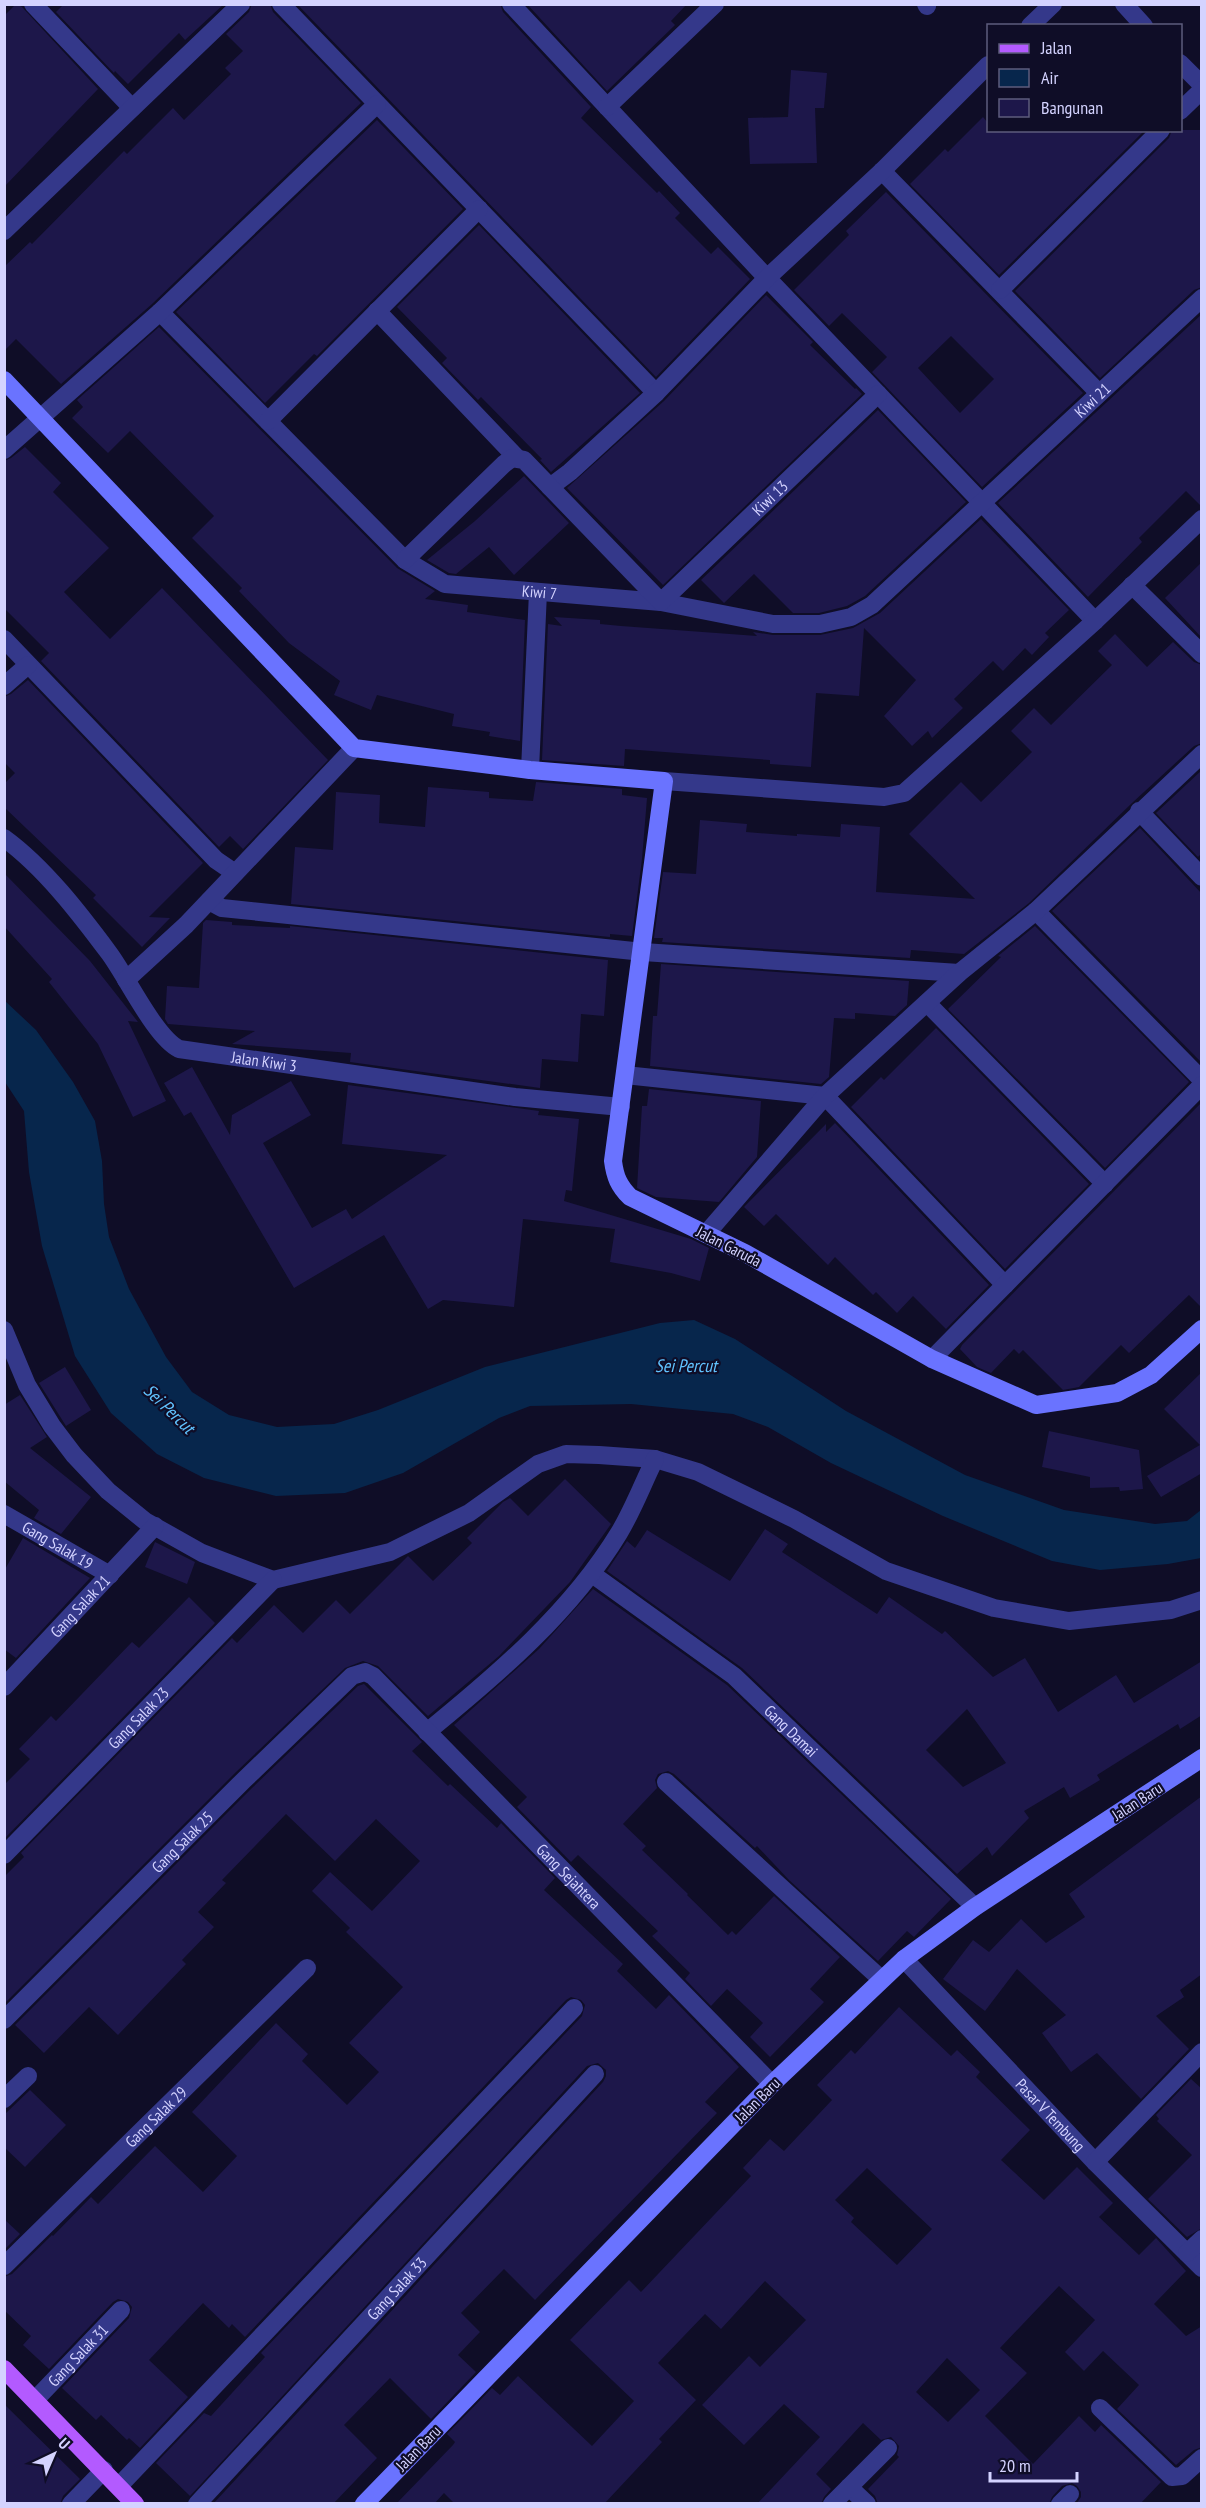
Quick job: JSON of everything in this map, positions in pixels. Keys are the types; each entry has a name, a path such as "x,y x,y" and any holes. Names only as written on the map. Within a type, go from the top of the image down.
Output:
{"main road":[{"path":"4,2369 135,2504"}],"street":[{"path":"33,4 132,108"},
{"path":"4,231 241,4"},
{"path":"281,4 656,393"},
{"path":"511,4 767,278 1095,621"},
{"path":"607,107 714,4"},
{"path":"1032,24 1053,4"},
{"path":"1124,4 1142,24"},
{"path":"550,486 570,472 656,393 767,278 882,171 987,65"},
{"path":"1182,65 1202,85"},
{"path":"1182,109 1202,90"},
{"path":"4,450 160,312 377,104"},
{"path":"1000,290 1159,132"},
{"path":"882,171 1099,393"},
{"path":"268,421 479,209"},
{"name":"Kiwi 21","path":"982,503 1202,298"},
{"path":"377,311 517,458"},
{"name":"Kiwi 7","path":"160,312 405,560 445,584 661,602 773,624 820,624 851,617 872,605 982,503"},
{"path":"4,380 354,748 530,770 884,797 904,793 1095,621 1202,519"},
{"name":"Kiwi 13","path":"661,602 878,394"},
{"path":"405,560 504,464 512,458 517,458 524,460 661,602"},
{"path":"1132,585 1202,654"},
{"path":"530,770 538,592"},
{"path":"4,639 216,860 235,873"},
{"path":"4,686 28,665"},
{"path":"126,980 186,925 354,748"},
{"path":"706,1234 825,1096 959,973 1036,911 1139,811 1202,754"},
{"name":"Jalan Garuda","path":"664,780 643,952 613,1161 614,1175 630,1197 745,1253 932,1359 1036,1405 1117,1394 1151,1375 1202,1329"},
{"path":"1139,811 1202,877"},
{"name":"Jalan Kiwi 3","path":"4,838 40,870 110,955 170,1043 186,1051 515,1097 621,1107"},
{"path":"208,901 222,908 643,952 959,973"},
{"path":"1036,911 1202,1080"},
{"path":"927,1003 1105,1184"},
{"path":"625,1075 825,1096 1005,1285"},
{"path":"932,1359 1202,1085"},
{"path":"4,1330 27,1385 52,1426 74,1455 108,1491 155,1526 202,1553 273,1580 390,1552 469,1513 538,1464 566,1454 655,1459 698,1472 794,1519 886,1571 993,1608 1069,1621 1171,1610 1202,1600"},
{"path":"427,1732 481,1688 534,1638 592,1574 620,1531 655,1459"},
{"name":"Gang Salak 19","path":"4,1514 110,1575"},
{"name":"Gang Salak 21","path":"4,1687 155,1526"},
{"name":"Gang Damai","path":"592,1574 734,1676 975,1907"},
{"name":"Gang Salak 23","path":"4,1855 273,1580"},
{"name":"Gang Sejahtera","path":"365,1672 373,1676 772,2084"},
{"name":"Gang Salak 25","path":"4,2020 244,1779 352,1676 365,1672"},
{"name":"Jalan Baru","path":"364,2504 772,2084 881,1979 904,1959 975,1907 1202,1758"},
{"path":"666,1782 881,1979"},
{"name":"Pasar V Tembung","path":"904,1959 1095,2162 1202,2268"},
{"name":"Gang Salak 29","path":"4,2266 307,1968"},
{"path":"119,2486 574,2007"},
{"path":"1095,2162 1202,2052"},
{"name":"Gang Salak 33","path":"198,2504 595,2074"},
{"path":"4,2099 28,2076"},
{"path":"1187,2253 1202,2240"},
{"name":"Gang Salak 31","path":"35,2400 121,2310"},
{"path":"1100,2408 1172,2477 1182,2476 1202,2458"},
{"path":"832,2504 888,2448"},
{"path":"71,2504 104,2470"},
{"path":"849,2487 867,2504"}],"water":[{"name":"Sei Percut","path":"4,1000 36,1030 73,1082 95,1121 102,1161 104,1204 109,1237 129,1289 166,1357 192,1392 229,1415 277,1427 334,1424 378,1410 485,1367 660,1323 694,1320 735,1339 846,1411 965,1475 1064,1510 1155,1524 1187,1521 1201,1510 1201,1558 1168,1564 1100,1570 1052,1561 943,1516 831,1463 768,1427 733,1414 631,1404 530,1406 499,1418 403,1473 345,1493 276,1496 204,1478 157,1454 111,1413 75,1356 42,1246 29,1172 24,1111 5,1082"}],"building":[{"path":"16,4 22,7 98,89 4,187 4,16"},
{"path":"64,4 224,4 185,40 179,33 128,84 115,71 114,73 56,12"},
{"path":"252,4 270,4 273,12 361,103 152,304 61,384 16,339 4,351 4,267 30,242 32,244 124,151 127,154 173,108 184,120 231,74 225,68 243,51 226,34 249,12"},
{"path":"297,4 500,4 503,12 591,107 581,118 657,193 659,191 680,213 675,218 711,254 718,247 750,279 656,377"},
{"path":"527,4 687,4 671,21 675,25 607,91"},
{"path":"791,70 827,73 824,108 815,108 817,163 750,164 748,118 788,117"},
{"path":"983,117 987,122 987,132 1143,132 999,275 910,184 945,149 948,152"},
{"path":"377,120 463,209 317,356 314,354 265,403 176,312"},
{"path":"1202,130 1202,287 1194,290 1100,378 1015,291 1169,138 1171,132"},
{"path":"886,192 1083,393 982,487 872,372 887,357 842,313 829,326 794,290 849,235 846,231","holes":["951,336 994,379 960,413 918,368"]},
{"path":"479,225 640,393 551,472 540,460 542,459 481,397 478,400 442,363 447,358 397,307"},
{"path":"766,295 813,342 810,345 862,394 663,585 567,488 664,401"},
{"path":"1202,314 1202,507 1186,491 1139,538 1142,542 1088,597 998,503"},
{"path":"159,327 397,568 435,591 425,599 468,605 467,612 525,620 520,741 489,736 490,732 452,726 454,714 377,695 371,710 334,695 340,681 289,643 239,591 242,588 192,538 214,516 130,431 108,453 72,418 83,407 77,400"},
{"path":"878,410 966,502 865,596 847,606 819,613 793,613 754,574 724,603 701,580"},
{"path":"25,447 61,483 53,492 109,548 64,592 110,639 162,588 328,760 243,849 230,836 219,847 41,661 49,653 4,608 4,461"},
{"path":"524,476 569,523 514,575 489,547 456,574 449,573 427,560 475,521"},
{"path":"981,519 1069,610 1045,633 1049,637 1032,655 1025,648 1003,671 993,661 954,699 963,708 932,738 928,731 912,746 884,716 916,680 864,628 859,696 816,693 811,767 770,764 770,760 625,749 624,766 542,760 548,624 562,626 554,617 600,620 600,624 621,626 757,636 753,632 773,635 820,635 853,628 880,613"},
{"path":"1202,562 1202,638 1165,598"},
{"path":"1115,634 1147,667 1173,642 1194,662 1202,665 1202,743 1194,746 1132,803 1029,903 964,954 911,950 910,958 662,942 663,938 654,938 663,872 696,874 700,820 747,824 746,832 797,836 797,834 840,837 841,824 880,827 876,892 975,899 909,834 961,782 981,802 1032,752 1011,731 1034,708 1051,725 1112,665 1098,651"},
{"path":"28,680 203,863 149,917 170,918 142,947 93,898 96,895 4,807 4,784 15,773 4,762 4,697"},
{"path":"1202,770 1202,853 1198,857 1156,813"},
{"path":"536,782 622,789 622,795 647,798 632,936 610,934 610,937 291,904 295,847 333,850 336,792 380,795 379,823 425,827 428,787 489,792 489,798 533,801"},
{"path":"1140,828 1202,894 1202,1063 1052,911"},
{"path":"4,873 90,961 138,1022 128,1021 166,1101 133,1117 98,1044 49,982 52,979 4,926"},
{"path":"206,920 232,922 232,925 290,928 290,926 608,960 604,1016 581,1014 578,1062 542,1059 540,1088 350,1062 351,1053 232,1044 255,1031 168,1024 165,1019 167,986 199,988 203,923"},
{"path":"1035,926 1189,1082 1105,1168 948,1009 1001,957 998,956"},
{"path":"661,964 909,981 907,1005 895,1016 855,1013 855,1019 834,1018 829,1077 821,1084 650,1066 653,1016 657,1016"},
{"path":"936,1028 1089,1184 1005,1269 851,1107 881,1077 884,1080"},
{"path":"192,1067 230,1135 232,1115 291,1081 311,1115 263,1143 312,1228 346,1209 352,1219 447,1155 342,1144 348,1085 539,1111 538,1115 579,1119 572,1191 566,1190 564,1201 691,1239 709,1248 700,1281 671,1273 610,1262 615,1229 523,1219 514,1307 443,1300 428,1309 384,1235 294,1288 191,1112 184,1116 164,1083"},
{"path":"649,1089 761,1101 757,1157 719,1202 656,1197 637,1188 642,1106 647,1106"},
{"path":"1202,1102 1202,1308 1189,1295 1129,1353 1121,1345 1079,1387 1063,1390 1023,1350 1019,1354 1014,1349 991,1373 977,1367 960,1349 962,1345"},
{"path":"835,1123 989,1285 946,1329 913,1296 897,1313 876,1292 873,1295 835,1257 828,1265 776,1214 764,1226 744,1207 826,1124 826,1132"},
{"path":"65,1367 91,1410 66,1426 39,1383"},
{"path":"1202,1372 1202,1473 1161,1497 1147,1476 1200,1445 1164,1409"},
{"path":"20,1395 47,1437 30,1448 91,1497 61,1534 34,1518 39,1510 4,1481 4,1405"},
{"path":"1049,1431 1139,1450 1143,1489 1120,1491 1119,1487 1090,1488 1090,1477 1042,1467"},
{"path":"565,1479 611,1524 570,1582 499,1656 428,1716 378,1666 363,1661 345,1668 236,1772 4,2004 4,1877 24,1857 21,1853 232,1638 237,1643 274,1605 303,1633 336,1600 350,1614 408,1556 433,1581 472,1543 467,1538 503,1502 510,1498 528,1516"},
{"path":"765,1529 788,1544 782,1552 877,1614 889,1597 942,1634 945,1631 993,1677 1025,1658 1058,1712 1116,1675 1134,1703 1202,1661 1202,1715 1180,1729 1178,1724 1097,1775 1100,1780 1070,1798 1064,1787 1024,1811 1029,1818 992,1856 987,1847 957,1874 742,1668 607,1571 627,1541 635,1548 647,1530 730,1581","holes":["967,1709 1006,1763 963,1787 926,1750"]},
{"path":"23,1538 90,1578 16,1658 4,1649 4,1571"},
{"path":"155,1542 195,1562 187,1584 145,1567"},
{"path":"593,1589 727,1685 951,1899 914,1937 907,1931 878,1961 789,1880 757,1846 755,1848 674,1774 668,1771 658,1774 655,1780 657,1788 623,1824 646,1846 642,1850 728,1935 732,1931 736,1935 774,1896 840,1957 810,1989 824,2002 770,2057 750,2037 763,2023 727,1989 711,2006 685,1979 690,1973 652,1936 658,1931 578,1855 571,1862 517,1807 527,1797 454,1725 539,1649"},
{"path":"189,1597 215,1623 5,1838 4,1785 30,1759 19,1749 51,1716 56,1721 132,1642 139,1648"},
{"path":"364,1684 422,1742 412,1751 497,1828 501,1823 555,1878 544,1890 623,1964 617,1971 656,2009 669,1995 739,2067 705,2102 717,2113 535,2300 504,2269 461,2313 480,2332 458,2355 476,2372 431,2419 390,2378 344,2425 377,2458 333,2504 213,2504 603,2082 606,2076 606,2070 598,2063 587,2066 190,2496 156,2463 204,2413 211,2416 265,2357 261,2353 582,2016 585,2005 581,2000 571,1997 566,2000 245,2337 232,2324 229,2328 203,2303 149,2360 188,2397 140,2448 129,2438 127,2440 101,2415 96,2420 62,2388 129,2318 132,2307 128,2302 118,2299 113,2302 49,2369 23,2345 31,2336 4,2310 4,2277 12,2274 91,2197 98,2204 155,2146 203,2192 237,2156 192,2112 276,2023 308,2054 302,2061 347,2105 379,2072 349,2043 403,1987 346,1932 350,1928 312,1891 330,1872 372,1911 420,1861 376,1819 335,1861 286,1814 222,1880 226,1883 198,1912 214,1927 182,1960 186,1964 118,2035 89,2007 44,2053 15,2025 252,1788 358,1686"},
{"path":"1202,1796 1202,1974 1180,1990 1184,1997 1156,2016 1189,2049 1141,2099 1097,2053 1071,2072 1042,2033 1066,2015 1017,1969 985,2011 943,1979 973,1940 989,1952 1021,1919 1046,1943 1085,1917 1069,1894"},
{"path":"899,2007 951,2056 957,2050 980,2072 976,2077 1030,2130 1001,2160 1044,2200 1077,2167 1113,2203 1099,2217 1139,2255 1156,2238 1186,2271 1154,2304 1186,2336 1202,2326 1202,2447 1194,2450 1176,2465 1117,2409 1139,2385 1103,2351 1084,2371 1065,2352 1095,2320 1059,2286 1000,2348 1027,2373 985,2416 1033,2464 1079,2416 1095,2432 1101,2425 1161,2482 1140,2504 1076,2504 1081,2497 1081,2492 1072,2483 1062,2486 1049,2504 878,2504 875,2496 868,2489 899,2457 897,2455 899,2446 891,2437 881,2440 863,2423 816,2474 831,2489 821,2504 757,2504 820,2437 784,2404 744,2445 702,2405 749,2356 760,2367 806,2320 765,2281 721,2329 705,2314 658,2363 696,2400 659,2439 662,2442 604,2504 455,2504 444,2493 434,2504 396,2504 453,2445 455,2442 447,2434 492,2388 500,2395 518,2376 592,2446 634,2401 570,2340 629,2280 641,2292 751,2176 743,2168 770,2139 784,2151 832,2100 817,2085 851,2050 855,2054","holes":["867,2168 932,2229 897,2265 851,2222 854,2218 835,2200","947,2358 980,2390 948,2422 916,2392"]},
{"path":"1191,2079 1202,2089 1202,2228 1187,2237 1148,2199 1192,2155 1157,2121 1159,2119 1156,2115"},
{"path":"30,2090 66,2125 25,2167 4,2147 4,2115"},
{"path":"4,2219 20,2234 4,2250"},
{"path":"4,2404 80,2479 63,2496 60,2504 4,2504"}]}
